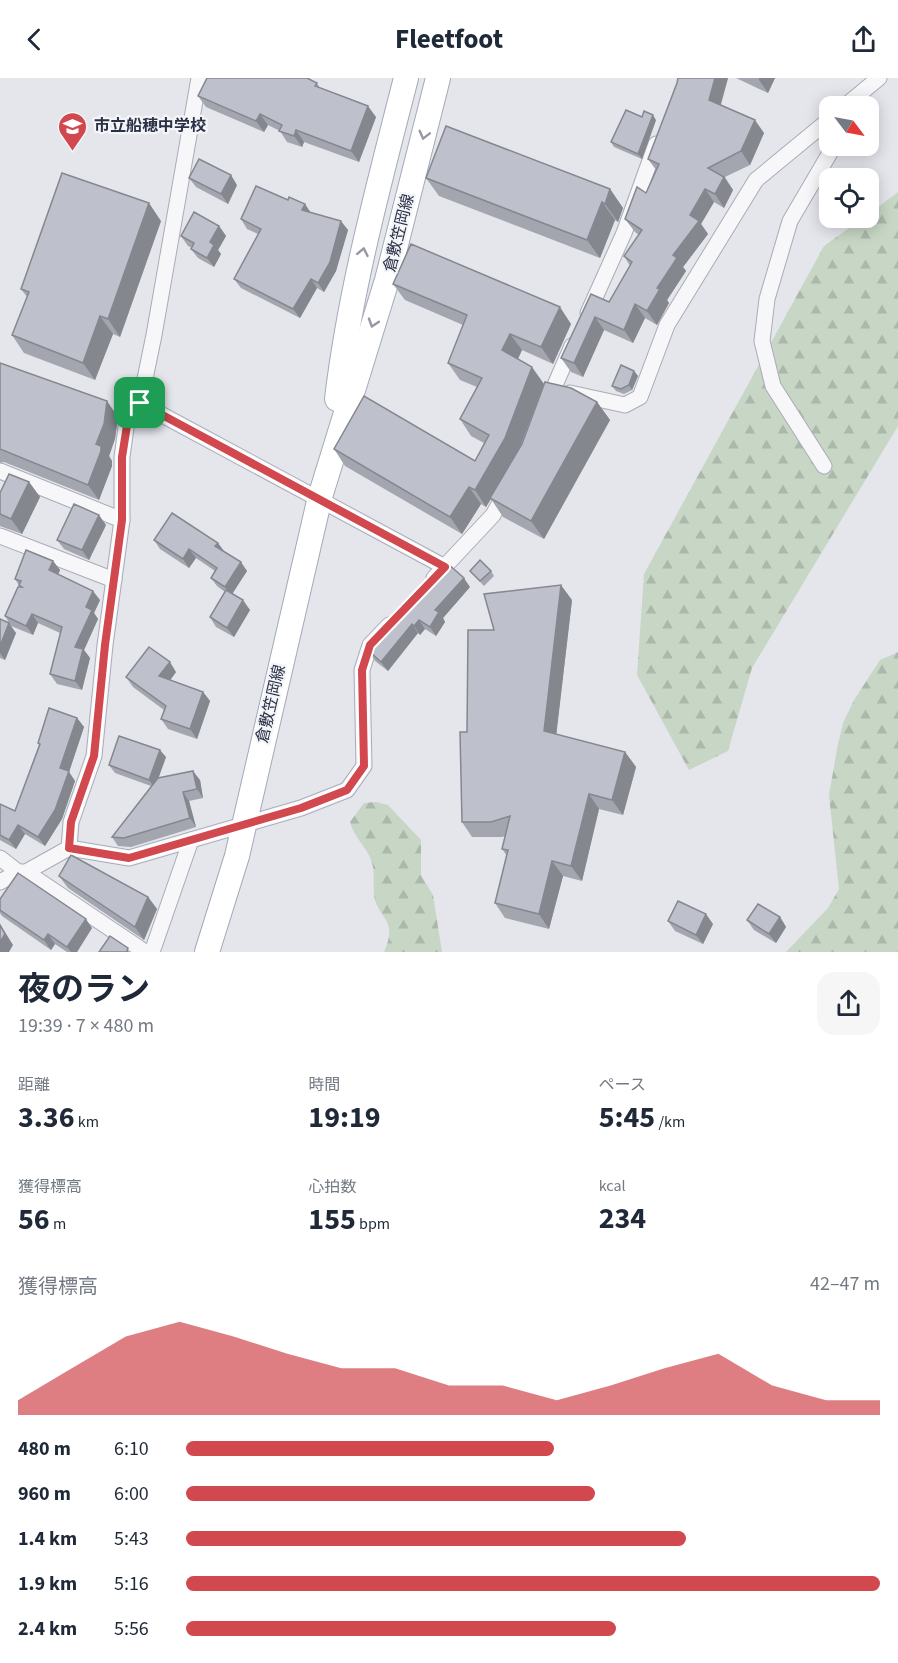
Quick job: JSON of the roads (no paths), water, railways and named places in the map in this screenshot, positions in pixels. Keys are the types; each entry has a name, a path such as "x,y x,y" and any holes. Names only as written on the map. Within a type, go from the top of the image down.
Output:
{"main road":[{"name":"倉敷笠岡線","path":"331,455 342,356 368,227 406,78"},
{"name":"倉敷笠岡線","path":"207,952 237,856 331,455 387,280 438,78"}],"street":[{"path":"69,848 71,822 94,756 122,520 122,457 129,413 140,403 199,78"},
{"path":"859,96 879,78"},
{"path":"541,419 552,389 624,233 664,125"},
{"path":"552,389 625,405 640,397 667,325 756,180 819,128"},
{"path":"824,466 773,386 762,341 767,299 790,221 828,156"},
{"path":"140,403 320,497 445,567"},
{"path":"0,471 122,520"},
{"path":"422,590 493,515 515,478"},
{"path":"0,536 114,580"},
{"path":"0,882 69,848 129,858 301,808 347,790 364,766 362,670 370,645 400,614"},
{"path":"152,952 190,840"},
{"path":"0,858 145,952"}],"place":[{"name":"市立船穂中学校","path":"73,152"}]}
